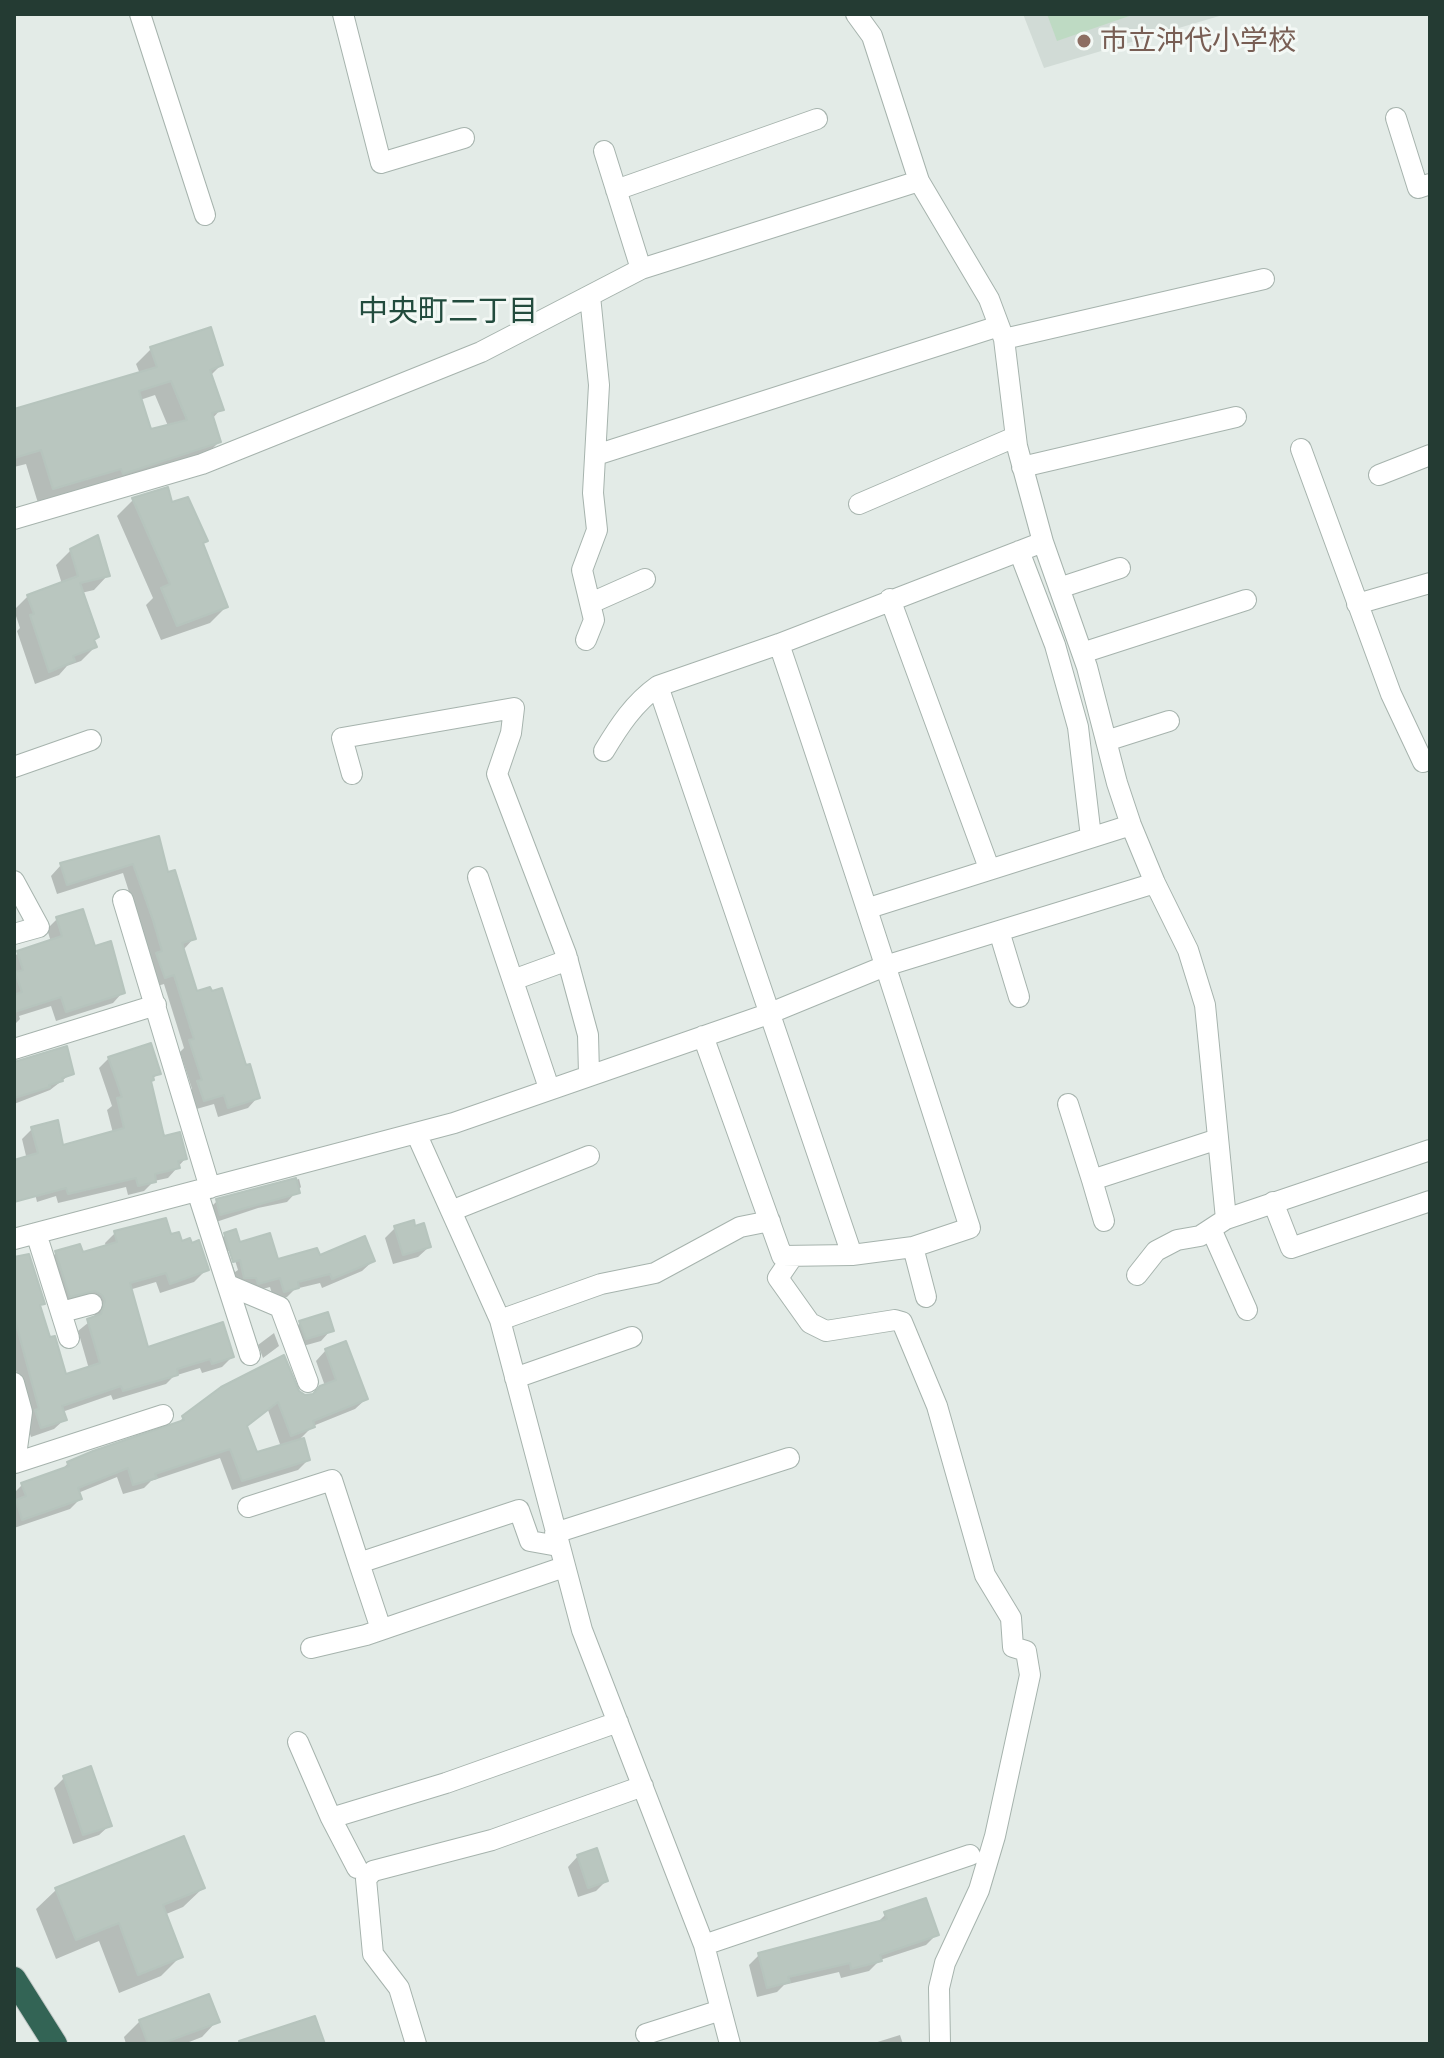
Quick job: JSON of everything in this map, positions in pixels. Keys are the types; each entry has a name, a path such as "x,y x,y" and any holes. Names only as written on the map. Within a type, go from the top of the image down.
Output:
{"highway":[{"path":"14,1979 55,2044"}],"street":[{"path":"140,14 205,215"},
{"path":"343,14 381,163 464,138"},
{"path":"856,14 872,36 919,181 989,299 1002,333 1015,437 1043,542 1082,653 1131,825 1188,950 1205,1005 1218,1139 1219,1224 1247,1310"},
{"path":"1396,118 1418,188 1430,184"},
{"path":"616,190 817,119"},
{"path":"604,151 641,269"},
{"path":"14,519 202,464 481,352 641,269 919,181"},
{"path":"596,455 1002,333 1264,279"},
{"path":"586,640 594,620 582,570 597,530 593,493 599,385 590,296"},
{"path":"1022,467 1236,417"},
{"path":"859,504 1015,437"},
{"path":"1301,449 1391,694 1423,762"},
{"path":"1379,475 1430,455"},
{"path":"604,751 644,696 658,686 779,644 1043,542"},
{"path":"1019,551 1055,645 1078,727 1091,837"},
{"path":"1059,588 1120,568"},
{"path":"591,603 645,579"},
{"path":"1357,604 1430,583"},
{"path":"890,599 989,868"},
{"path":"1082,653 1246,600"},
{"path":"703,1036 782,1256 852,1255 913,1247 970,1228 869,908 779,644"},
{"path":"658,686 852,1255"},
{"path":"352,774 342,738 514,708 511,733 497,774 568,960 588,1035 589,1074"},
{"path":"1106,741 1169,721"},
{"path":"14,767 91,740"},
{"path":"869,908 1131,825"},
{"path":"478,877 549,1088"},
{"path":"14,881 39,927 14,934"},
{"path":"14,1239 454,1123 768,1014 885,966 1155,883"},
{"path":"123,900 156,1005 228,1285 250,1355"},
{"path":"999,931 1019,997"},
{"path":"513,980 568,960"},
{"path":"14,1049 156,1005"},
{"path":"1068,1104 1104,1221"},
{"path":"416,1133 500,1320 582,1630 704,1945 730,2044"},
{"path":"1092,1180 1218,1139"},
{"path":"1137,1275 1156,1251 1177,1240 1200,1236 1219,1224 1273,1202 1430,1150"},
{"path":"451,1211 589,1156"},
{"path":"1273,1202 1291,1248 1430,1201"},
{"path":"500,1320 601,1284 655,1273 740,1227 770,1221"},
{"path":"36,1233 69,1338"},
{"path":"913,1247 926,1297"},
{"path":"793,1256 778,1278 810,1323 826,1331 895,1320 902,1322 937,1406 985,1575 1011,1618 1013,1647 1026,1651 1030,1675 995,1836 979,1890 945,1963 939,1988 940,2044"},
{"path":"228,1285 280,1307 308,1382"},
{"path":"62,1312 92,1304"},
{"path":"515,1378 632,1337"},
{"path":"14,1383 22,1412 15,1463 163,1415"},
{"path":"359,1563 519,1510 530,1541 556,1540 789,1458"},
{"path":"248,1507 332,1480 381,1629"},
{"path":"311,1648 381,1629 564,1567"},
{"path":"331,1818 446,1783 618,1722"},
{"path":"298,1742 357,1868"},
{"path":"416,2044 399,1988 373,1954 366,1879 373,1871 492,1840 643,1786"},
{"path":"704,1945 970,1855"},
{"path":"646,2034 721,2010"}],"shaded area":[{"name":"市立沖代小学校","path":"1023,14 1226,14 1044,68"}],"green space":[{"path":"1047,14 1135,14 1057,41"}],"building":[{"path":"211,327 223,365 210,370 224,410 212,413 221,442 123,474 121,469 53,489 41,450 14,458 14,409 157,367 150,347","holes":["171,381 187,420 151,429 139,391"]},
{"path":"168,487 172,502 188,497 208,541 203,543 228,607 177,626 161,588 170,584 132,498"},
{"path":"98,535 110,576 80,583 99,637 94,640 97,647 73,656 75,661 49,672 30,615 34,614 27,595 78,576 70,549"},
{"path":"159,836 168,872 175,870 196,939 182,943 197,991 210,987 212,991 222,988 246,1065 250,1064 260,1098 228,1108 224,1095 204,1101 197,1081 202,1080 189,1040 194,1039 174,975 165,978 156,953 162,951 133,864 67,885 60,863"},
{"path":"83,909 95,946 111,941 125,993 66,1012 61,997 14,1012 14,995 22,992 15,972 23,970 17,951 62,936 56,917"},
{"path":"151,1043 161,1074 153,1076 154,1080 151,1081 164,1136 180,1132 187,1159 178,1161 180,1168 155,1174 156,1182 138,1186 136,1178 68,1194 66,1188 14,1202 14,1160 38,1153 31,1127 58,1120 63,1145 124,1128 117,1098 122,1097 108,1057"},
{"path":"67,1046 74,1074 50,1087 14,1098 14,1062"},
{"path":"296,1178 300,1193 220,1215 216,1199"},
{"path":"166,1218 171,1234 179,1232 182,1241 190,1238 192,1243 199,1240 209,1270 170,1284 166,1273 130,1283 148,1347 223,1322 234,1357 212,1364 210,1359 177,1369 178,1375 123,1391 121,1386 62,1406 67,1420 41,1428 35,1410 39,1409 14,1316 14,1257 29,1254 45,1304 40,1305 50,1337 55,1336 66,1374 100,1363 87,1319 101,1314 105,1301 95,1291 70,1297 55,1251 80,1244 83,1252 117,1242 114,1231"},
{"path":"414,1220 415,1226 424,1223 431,1247 403,1255 394,1226"},
{"path":"236,1229 240,1242 270,1233 278,1259 317,1248 320,1255 365,1236 375,1261 332,1279 330,1274 298,1282 299,1288 284,1292 280,1278 258,1284 256,1278 244,1278 240,1260 233,1262 224,1233"},
{"path":"328,1312 334,1331 306,1339 299,1321"},
{"path":"346,1341 368,1399 313,1421 315,1427 291,1436 278,1402 247,1426 257,1452 304,1438 310,1460 242,1481 230,1449 155,1474 157,1478 133,1485 128,1468 78,1488 82,1499 22,1520 16,1500 26,1496 21,1483 69,1466 67,1462 93,1451 184,1420 182,1416 221,1387 284,1355 299,1391 305,1395 313,1394 320,1386 336,1380 325,1349"},
{"path":"91,1766 112,1826 83,1835 63,1776"},
{"path":"184,1836 205,1888 163,1905 183,1957 138,1975 119,1923 76,1940 55,1888"},
{"path":"597,1848 608,1881 588,1888 577,1855"},
{"path":"926,1898 939,1935 880,1955 882,1961 851,1969 850,1963 788,1977 790,1982 767,1988 758,1953 887,1919 884,1912"},
{"path":"209,1994 220,2022 160,2044 148,2044 139,2020"},
{"path":"315,2016 325,2044 240,2044 239,2041"}],"place":[{"name":"市立沖代小学校","path":"1084,41"}],"district":[{"name":"中央町二丁目","path":"448,312"}]}
